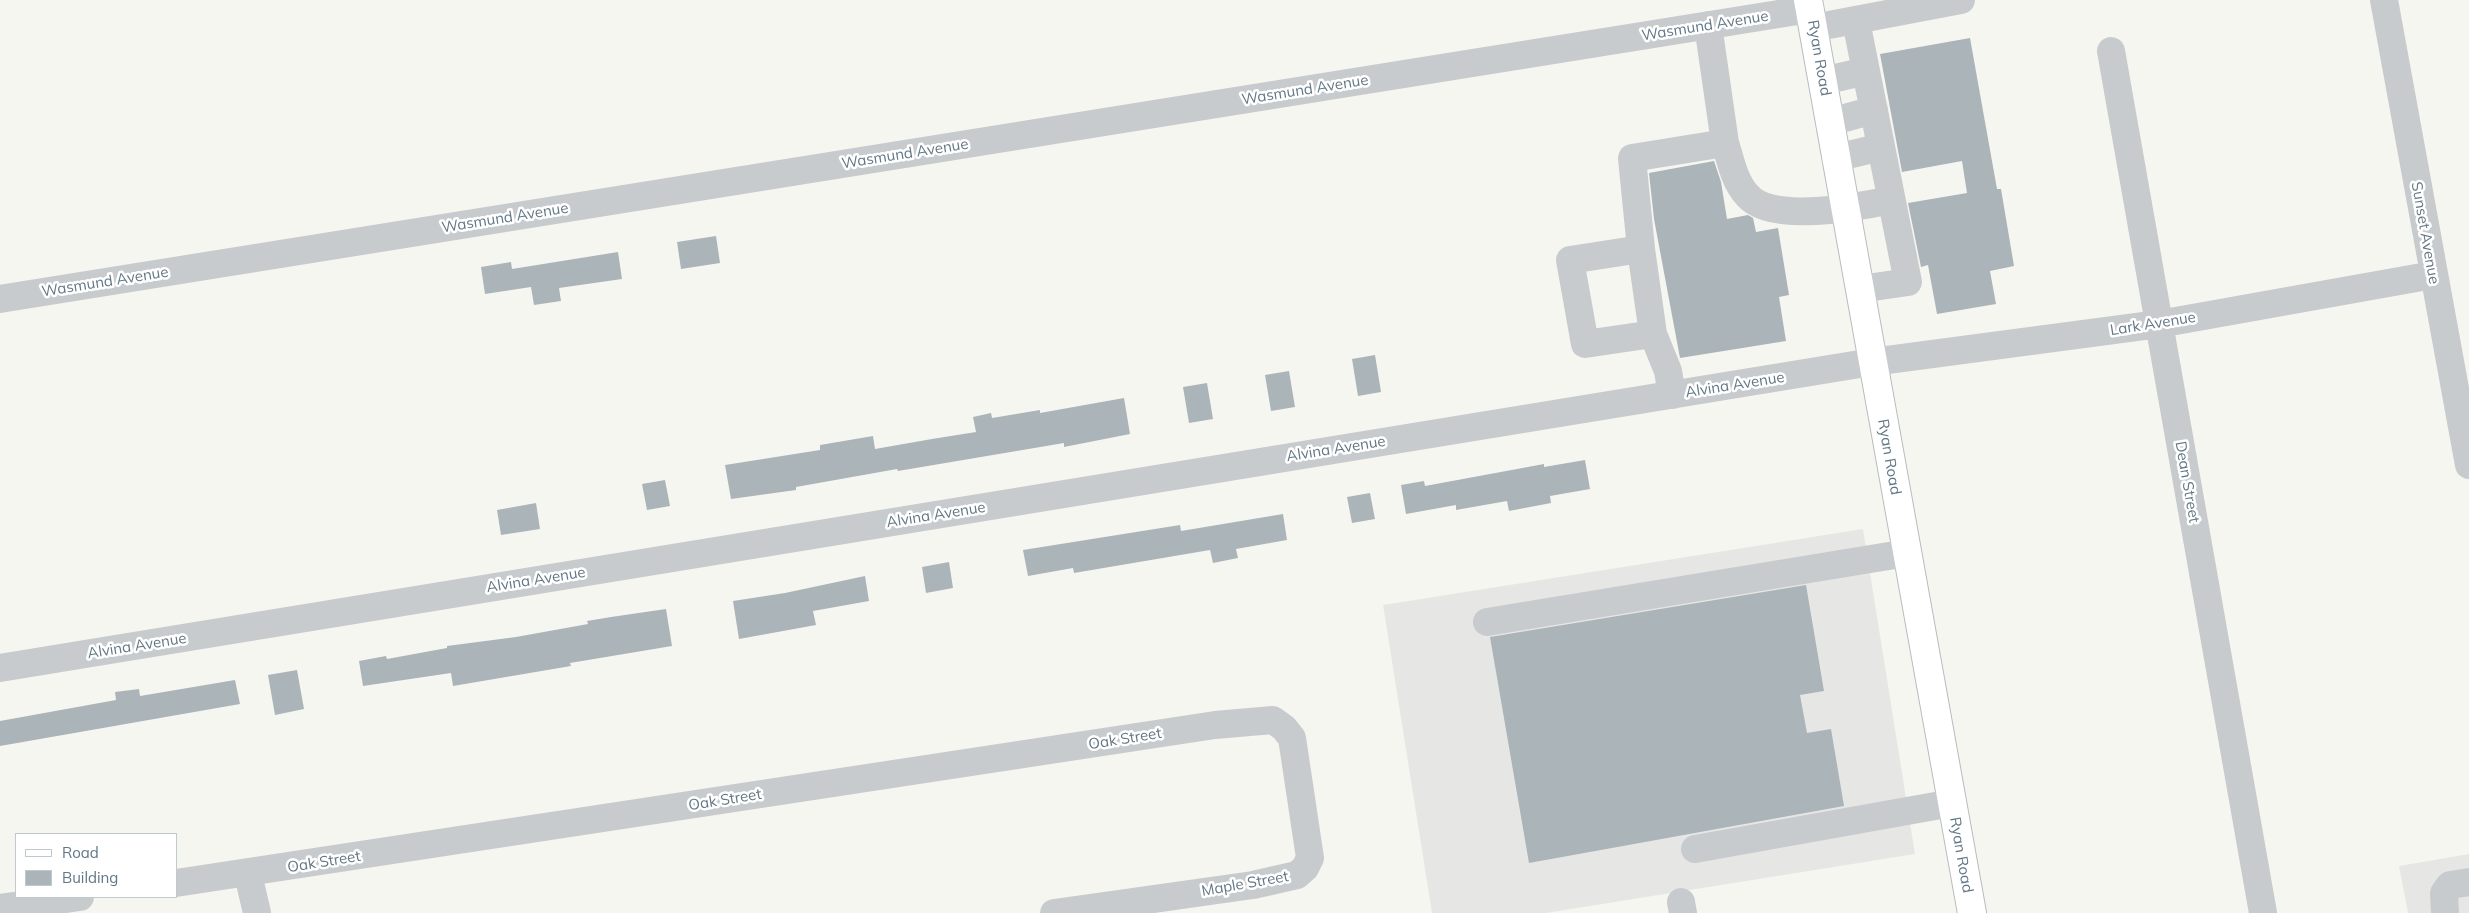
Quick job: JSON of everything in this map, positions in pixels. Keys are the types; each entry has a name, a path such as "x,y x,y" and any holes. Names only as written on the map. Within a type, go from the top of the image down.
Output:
{"main road":[{"name":"Ryan Road","path":"1811,12 1872,362 1972,913"}],"street":[{"name":"Wasmund Avenue","path":"0,299 1708,25 1811,12 1856,21 1961,0"},
{"name":"Sunset Avenue","path":"2384,0 2469,465"},
{"path":"1856,21 1908,282 1860,289"},
{"path":"1708,25 1725,143 1738,183 1748,197 1764,206 1782,210 1812,212 1845,209 1891,200"},
{"name":"Dean Street","path":"2111,51 2263,913"},
{"path":"1823,81 1866,71"},
{"path":"1830,122 1874,110"},
{"path":"1672,395 1668,371 1653,334 1632,158 1725,143"},
{"path":"1836,158 1881,147"},
{"path":"1642,249 1570,260 1585,344 1653,334"},
{"name":"Lark Avenue","path":"1872,362 2159,324 2433,275"},
{"name":"Alvina Avenue","path":"0,668 1872,362"},
{"path":"1487,622 1907,553"},
{"name":"Oak Street","path":"178,883 248,874 1215,725 1273,720"},
{"name":"Maple Street","path":"1054,913 1113,908 1252,885 1297,875 1305,868 1310,858 1292,738 1284,728 1273,720"},
{"path":"1696,849 1952,803"},
{"path":"248,874 257,913"},
{"path":"2445,913 2444,893 2450,885 2469,882"},
{"path":"0,908 73,898"}],"shaded area":[{"path":"1863,529 1915,854 1546,913 1432,913 1383,605"},
{"path":"2469,854 2469,913 2408,913 2399,866"}],"building":[{"path":"1970,38 1997,189 2001,189 2014,266 1990,271 1996,304 1937,314 1928,265 1921,267 1908,203 1967,193 1962,161 1902,172 1880,54"},
{"path":"1714,161 1721,182 1727,219 1748,215 1753,218 1756,232 1778,228 1789,295 1779,297 1786,341 1680,358 1654,219 1649,173"},
{"path":"716,236 720,263 681,269 677,242"},
{"path":"618,252 622,279 559,288 561,301 534,305 531,287 485,294 481,267 511,262 512,269"},
{"path":"1375,355 1381,392 1358,396 1352,359"},
{"path":"1289,371 1295,407 1271,411 1265,375"},
{"path":"1207,383 1213,419 1189,423 1183,387"},
{"path":"1124,398 1130,434 1064,447 1064,443 898,471 897,469 796,487 796,490 731,499 725,465 820,450 820,445 873,436 875,449 976,432 973,417 991,413 992,418 1040,410 1040,413"},
{"path":"1585,460 1590,489 1550,496 1551,503 1509,511 1507,501 1456,510 1456,505 1406,514 1401,485 1424,481 1425,486 1544,464 1544,467"},
{"path":"665,480 670,506 647,510 642,484"},
{"path":"1370,493 1375,519 1352,523 1347,497"},
{"path":"536,503 540,529 501,535 497,510"},
{"path":"1283,514 1287,540 1236,549 1238,558 1213,563 1210,550 1074,573 1073,568 1028,576 1023,550 1180,525 1181,531"},
{"path":"949,562 953,588 926,593 922,567"},
{"path":"865,576 869,601 813,611 816,625 739,639 733,601 785,593"},
{"path":"1806,585 1824,691 1800,695 1807,733 1831,729 1844,806 1529,863 1490,637"},
{"path":"666,609 672,646 570,663 571,666 453,686 451,673 363,686 359,661 386,656 387,659 447,648 447,646 516,637 588,624 587,621"},
{"path":"297,670 304,709 275,715 268,675"},
{"path":"235,680 240,704 0,746 0,721 116,700 115,692 139,689 140,696"}]}
